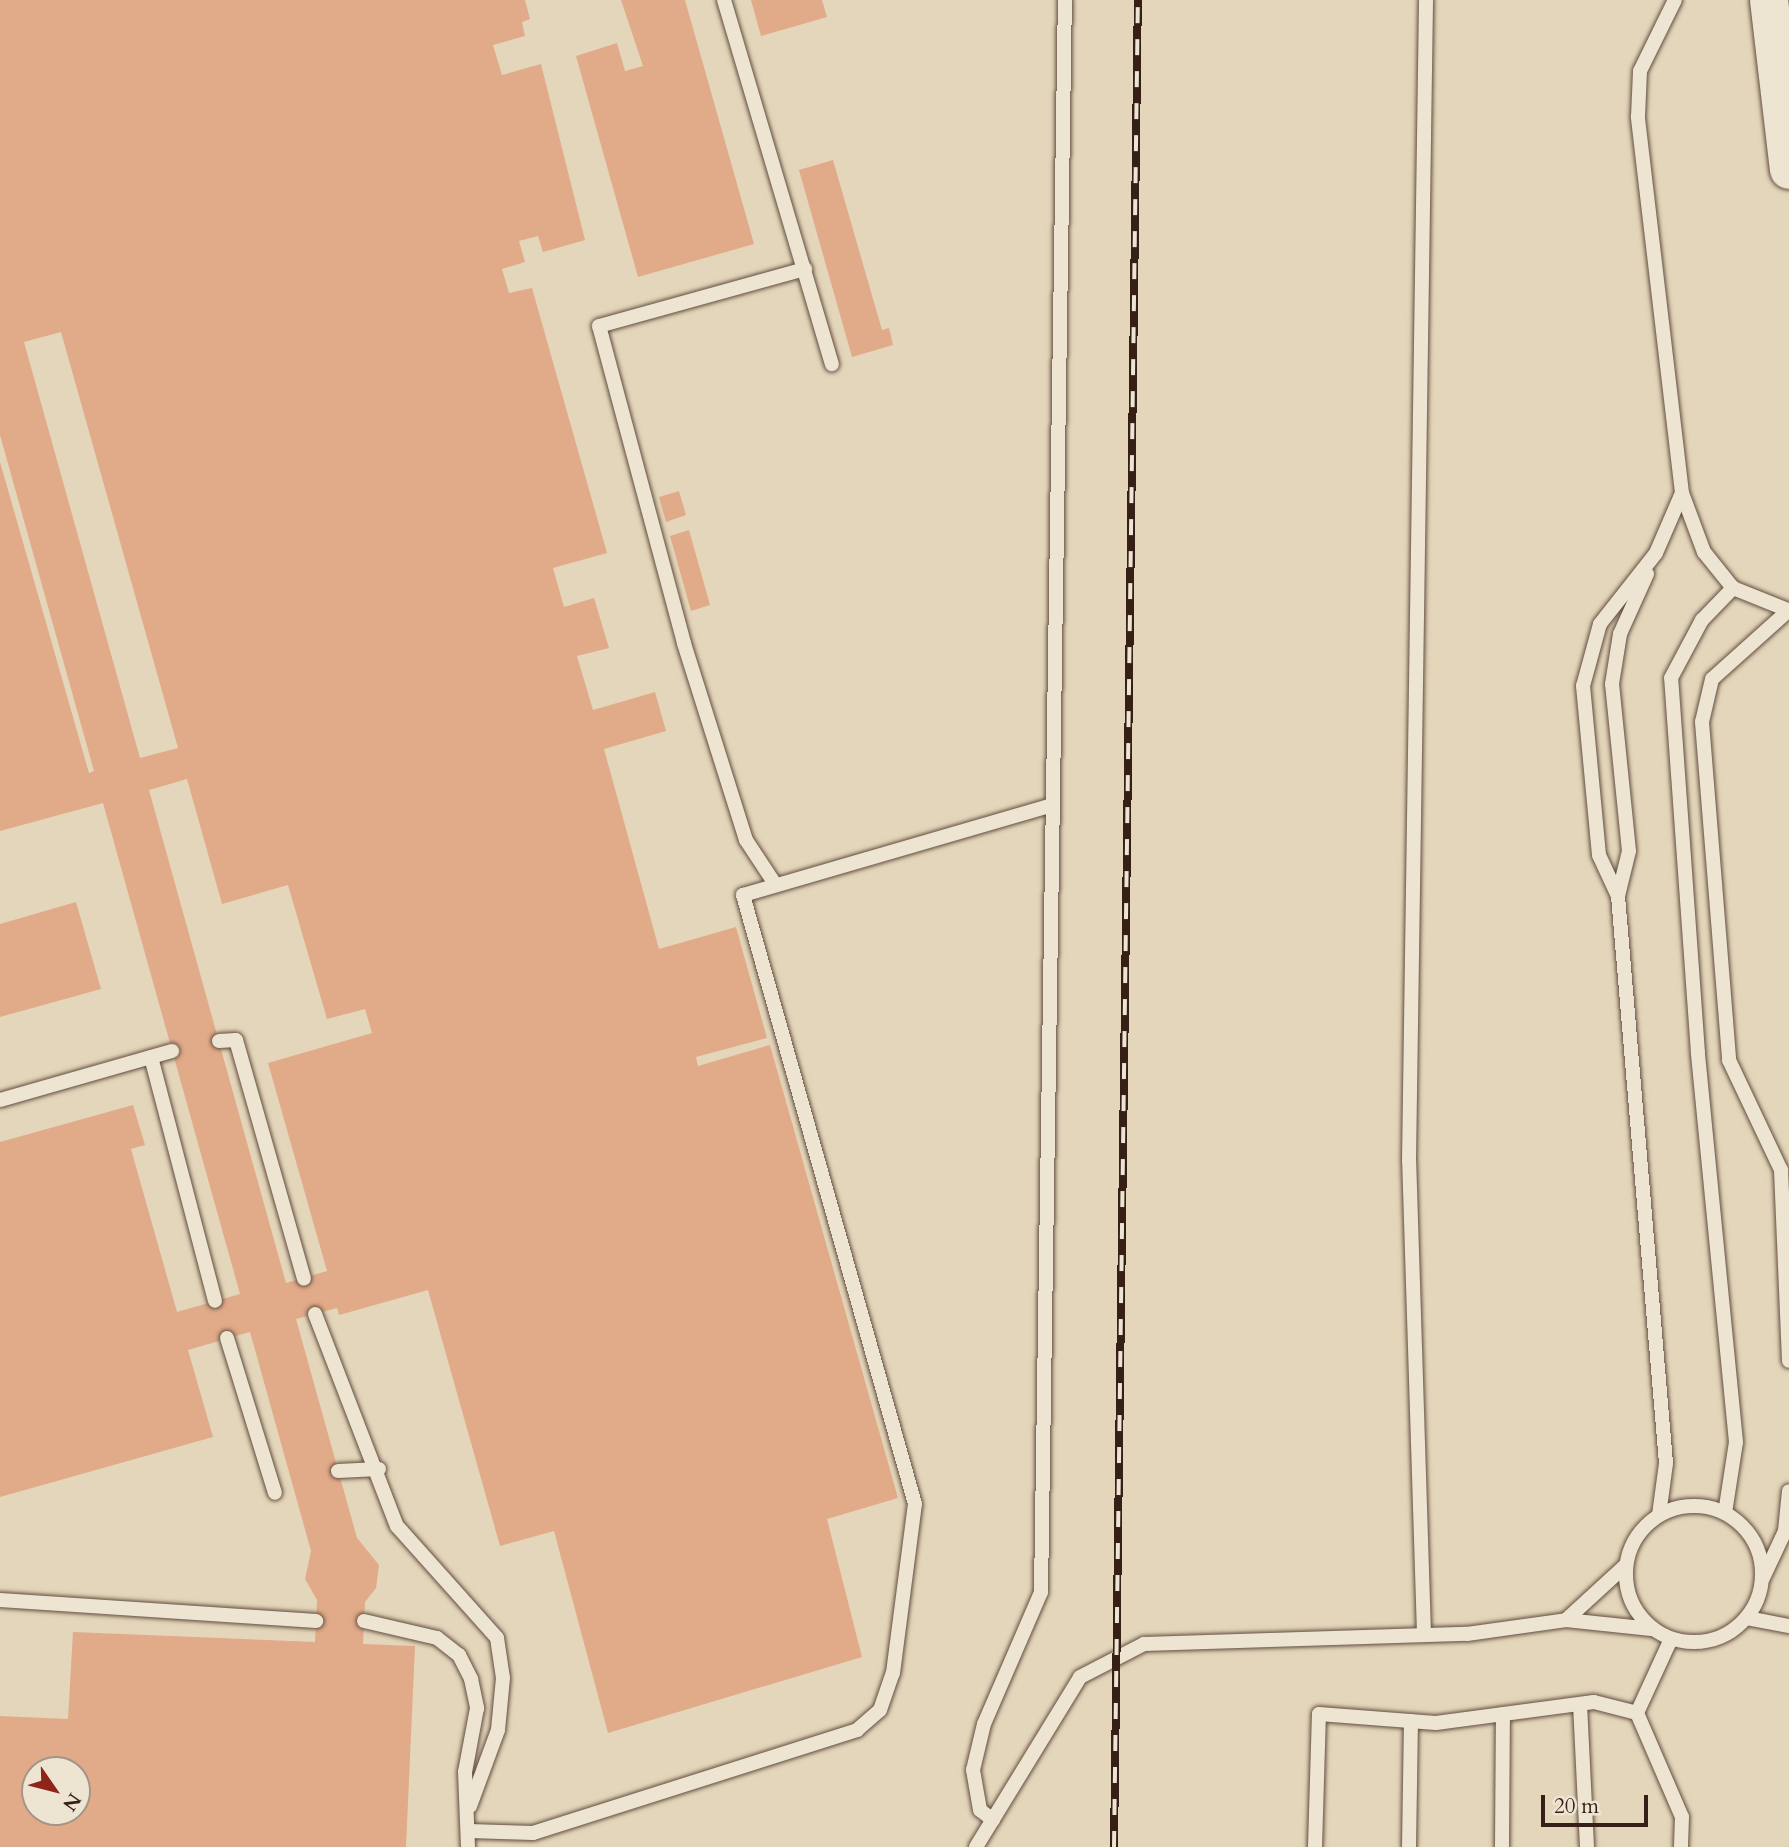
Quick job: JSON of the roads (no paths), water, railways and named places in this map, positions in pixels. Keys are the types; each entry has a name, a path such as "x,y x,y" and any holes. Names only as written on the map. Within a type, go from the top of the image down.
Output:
{"main road":[{"path":"1769,0 1789,170"}],"lane":[{"path":"724,0 832,363"},
{"path":"993,1820 980,1810 973,1770 984,1724 1041,1592 1049,806 1063,371 1065,0"},
{"path":"1424,1634 1409,1161 1426,0"},
{"path":"1675,0 1640,71 1638,117 1682,493 1704,552 1733,588 1788,610 1712,679 1702,722 1729,1060 1781,1170 1789,1361"},
{"path":"775,884 746,840 684,643 599,326 805,269"},
{"path":"1652,1629 1631,1601 1626,1565 1632,1546 1659,1515 1666,1463 1618,896 1629,851 1612,684 1620,634 1682,493"},
{"path":"1618,896 1599,855 1583,686 1600,624 1656,553"},
{"path":"1726,1513 1736,1442 1698,1054 1671,678 1702,620 1733,588"},
{"path":"469,1830 533,1833 856,1730 880,1710 893,1673 915,1504 743,895 1049,806"},
{"path":"219,1041 236,1040 304,1278"},
{"path":"0,1100 172,1051"},
{"path":"152,1057 215,1301"},
{"path":"315,1314 379,1469 397,1526 497,1637 503,1678 498,1730 470,1806"},
{"path":"227,1338 275,1493"},
{"path":"338,1471 379,1469"},
{"path":"976,1847 1080,1677 1116,1655 1172,1638 1424,1634 1566,1620 1652,1629 1671,1639 1712,1640 1747,1618 1785,1531 1789,1491"},
{"path":"1659,1515 1704,1506 1726,1513 1754,1541 1763,1580"},
{"path":"1566,1620 1626,1565"},
{"path":"0,1600 100,1604 160,1615 316,1621"},
{"path":"1747,1618 1789,1626"},
{"path":"364,1621 410,1627 459,1655 477,1708 465,1772 470,1806 468,1847"},
{"path":"1671,1639 1637,1713 1682,1817 1681,1847"},
{"path":"1315,1847 1319,1714 1410,1721 1503,1714 1580,1704 1637,1713"},
{"path":"1580,1704 1587,1847"},
{"path":"1502,1847 1503,1714"},
{"path":"1409,1847 1410,1721"}],"railway":[{"path":"1114,1847 1138,0"}]}
